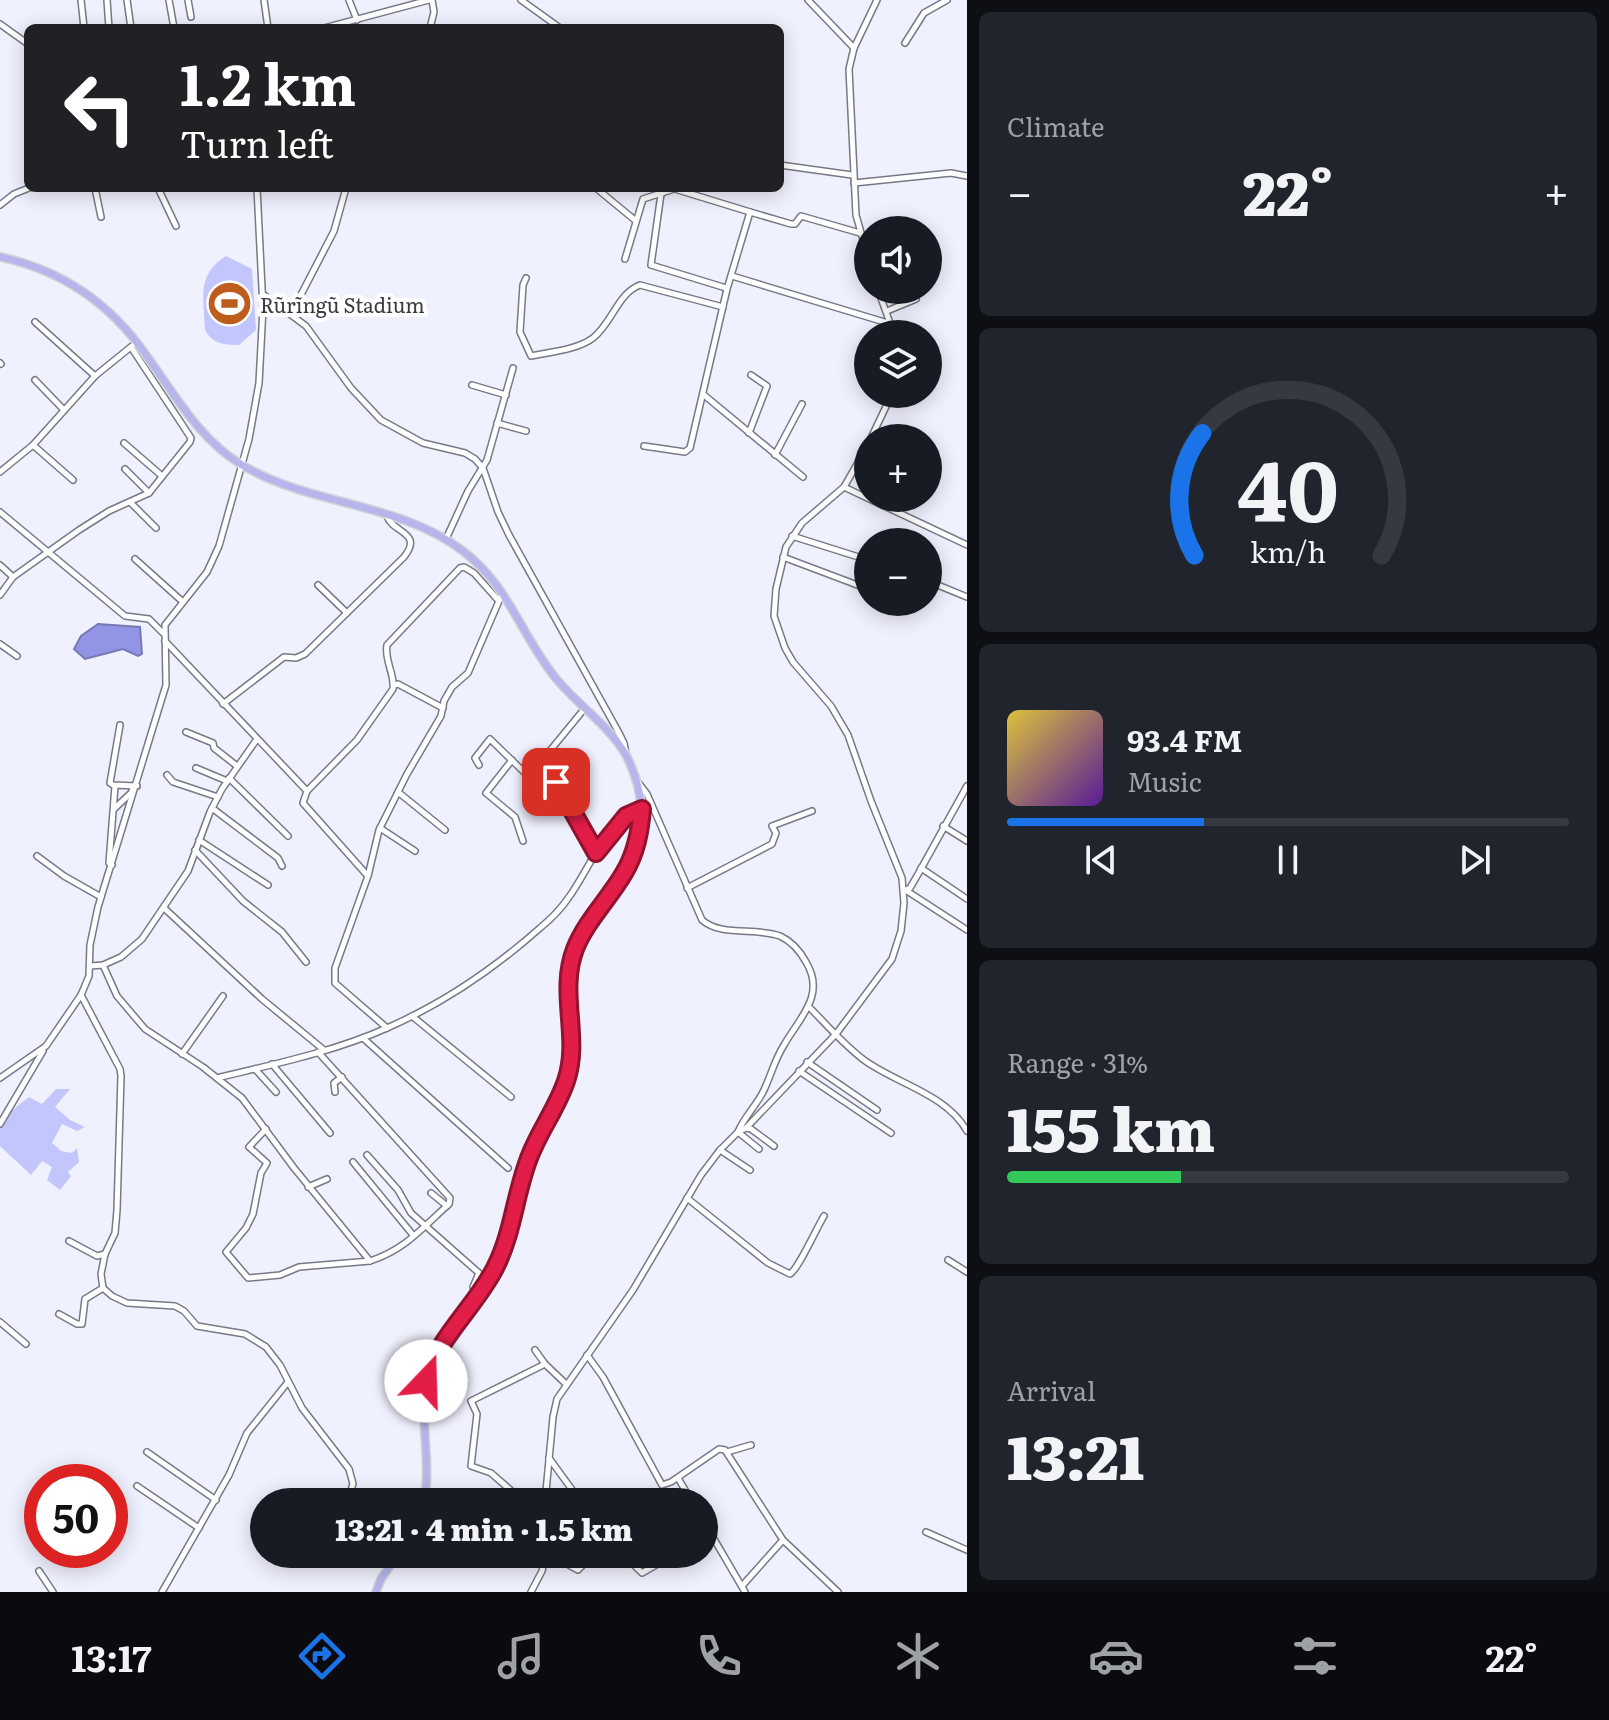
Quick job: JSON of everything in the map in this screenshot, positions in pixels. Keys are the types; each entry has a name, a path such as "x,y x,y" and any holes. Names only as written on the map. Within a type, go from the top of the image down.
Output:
{"main road":[{"path":"0,257 40,268 80,288 112,316 196,425 241,464 287,485 426,528 446,539 486,570 550,670 614,738 626,755 636,780 642,809 632,859 586,927 571,960 567,990 572,1047 567,1079 530,1156 503,1251 479,1293 447,1334 429,1369 423,1420 425,1488"},
{"path":"376,1592 388,1568"}],"street":[{"path":"81,0 84,24"},
{"path":"107,0 109,24"},
{"path":"127,0 130,24"},
{"path":"169,0 173,24"},
{"path":"188,0 191,17"},
{"path":"264,0 267,24"},
{"path":"349,0 357,20"},
{"path":"340,24 430,0 433,24"},
{"path":"521,0 554,24"},
{"path":"808,0 854,48"},
{"path":"858,216 852,175 849,79 854,48 877,0"},
{"path":"905,43 924,13 947,0"},
{"path":"0,24 24,41"},
{"path":"784,166 852,175"},
{"path":"854,183 951,173 967,176"},
{"path":"0,205 24,190"},
{"path":"96,192 101,217"},
{"path":"160,192 176,226"},
{"path":"0,1124 46,1046 81,995 90,966 90,945 101,897 166,685 164,637 171,615 213,561 249,439 263,344 257,192"},
{"path":"291,314 334,231 345,192"},
{"path":"601,192 636,221"},
{"path":"625,259 643,199 666,192"},
{"path":"688,192 793,225 801,216 854,231"},
{"path":"661,194 651,265 727,289"},
{"path":"644,446 688,451 704,395 727,289 750,212"},
{"path":"732,276 878,320"},
{"path":"526,278 520,332 531,356 589,341 603,328 626,293 640,285 723,307"},
{"path":"263,294 306,326 351,388 381,420 406,436 430,446 468,454 483,468 509,535 619,733 626,755"},
{"path":"884,304 890,320"},
{"path":"887,311 904,304"},
{"path":"35,322 95,376"},
{"path":"0,472 33,445 95,376 134,344 191,438 189,445 149,493 100,517 48,552 13,577 0,595"},
{"path":"446,539 468,491 483,468 513,368"},
{"path":"749,433 767,386 751,375"},
{"path":"35,380 64,410"},
{"path":"472,385 506,395"},
{"path":"704,395 803,477"},
{"path":"775,455 802,404"},
{"path":"497,423 526,431"},
{"path":"124,443 162,476"},
{"path":"33,445 73,480"},
{"path":"125,469 149,493"},
{"path":"738,1132 746,1128 836,1034 892,959 901,931 905,891 898,865 844,726 793,662 774,616 783,557 792,536 812,513 844,487 854,470"},
{"path":"844,487 967,545"},
{"path":"130,502 156,528"},
{"path":"0,512 125,616 149,619 223,704 307,791"},
{"path":"223,704 284,657 296,658 305,654 388,573 410,547 407,534 391,524 387,516"},
{"path":"792,536 854,556"},
{"path":"783,557 854,584"},
{"path":"135,559 183,602"},
{"path":"0,565 13,577"},
{"path":"387,1028 338,986 333,978 368,876 380,828 452,687 468,673 500,596 474,573 460,568 387,645 385,652 394,686"},
{"path":"318,585 347,613"},
{"path":"942,587 967,597"},
{"path":"0,644 17,656"},
{"path":"368,876 303,803 307,791 357,740 394,686 398,684 443,708"},
{"path":"479,765 475,758 490,739 528,776 585,708"},
{"path":"120,725 110,783 135,786"},
{"path":"186,732 213,743 214,748 237,766"},
{"path":"90,966 103,965 132,950 164,908 188,871 218,797 257,739"},
{"path":"544,758 596,853"},
{"path":"512,760 486,793 515,817 523,841"},
{"path":"196,768 228,780 288,836"},
{"path":"167,775 170,780 218,797"},
{"path":"546,1488 554,1409 566,1384 649,1266 687,1198 720,1150 738,1132 764,1091 784,1044 809,1007 815,989 805,960 792,944 781,937 709,925 696,909 647,794 636,780"},
{"path":"112,865 109,863 115,786"},
{"path":"113,809 135,786"},
{"path":"905,891 967,786"},
{"path":"398,792 445,830"},
{"path":"212,808 278,858 282,866"},
{"path":"217,1078 321,1051 387,1028 483,974 540,928 564,904 596,853 626,816 642,809"},
{"path":"687,888 772,844 776,833 772,826 812,811"},
{"path":"943,826 967,841"},
{"path":"380,828 415,851"},
{"path":"199,840 268,885"},
{"path":"195,850 243,901 282,932 306,962"},
{"path":"37,856 101,897"},
{"path":"921,868 967,899"},
{"path":"905,891 967,930"},
{"path":"164,908 321,1051 450,1198 447,1206 399,1249 370,1261 299,1267 280,1275 253,1279 227,1256 227,1249 246,1228 256,1209 261,1173 267,1163 249,1147 266,1129"},
{"path":"103,965 117,996 145,1029 242,1098 308,1187 370,1261"},
{"path":"81,995 121,1076 117,1210 115,1233 105,1254 101,1274 103,1288 119,1301 175,1306 197,1326 245,1334 258,1340 272,1352 302,1408 349,1469 352,1488"},
{"path":"182,1054 223,996"},
{"path":"809,1007 864,1060 943,1104 955,1113 967,1131"},
{"path":"412,1016 511,1097"},
{"path":"362,1037 508,1168"},
{"path":"0,1078 46,1046"},
{"path":"807,1062 877,1110"},
{"path":"272,1064 330,1133"},
{"path":"254,1069 276,1092"},
{"path":"799,1071 891,1133"},
{"path":"335,1092 334,1083 342,1077"},
{"path":"746,1128 774,1146"},
{"path":"738,1132 759,1149"},
{"path":"720,1150 750,1170"},
{"path":"367,1155 398,1190 411,1213 479,1273 473,1287 479,1293"},
{"path":"353,1162 413,1236"},
{"path":"308,1187 327,1179"},
{"path":"431,1193 447,1206"},
{"path":"687,1198 768,1263 790,1274 795,1271 824,1216"},
{"path":"69,1241 97,1256 105,1254"},
{"path":"948,1260 967,1272"},
{"path":"59,1314 82,1324 85,1299 103,1288"},
{"path":"0,1322 26,1344"},
{"path":"535,1350 566,1384"},
{"path":"587,1355 603,1377 661,1483 665,1485 678,1478 719,1449 727,1452 751,1445"},
{"path":"508,1488 491,1473 471,1466 477,1414 471,1401 545,1364"},
{"path":"162,1592 216,1500 247,1433 288,1382"},
{"path":"147,1452 216,1500"},
{"path":"727,1452 783,1540 838,1592"},
{"path":"549,1458 571,1488"},
{"path":"678,1478 684,1488"},
{"path":"137,1486 199,1528"},
{"path":"926,1532 967,1550"},
{"path":"718,1545 743,1589 783,1540"},
{"path":"531,1592 542,1568"},
{"path":"39,1571 53,1592"}],"shaded area":[{"name":"Rũrĩngũ Stadium","path":"226,256 252,269 256,330 239,345 215,341 205,329 203,297 206,279 216,263"},
{"path":"98,624 140,627 142,654 138,656 123,649 85,659 74,649 81,636"},
{"path":"56,1089 70,1089 55,1107 70,1120 85,1127 77,1131 62,1124 52,1143 61,1151 72,1153 77,1148 79,1162 68,1172 71,1176 60,1190 47,1180 52,1167 42,1161 31,1175 0,1146 0,1120 29,1097 42,1104"}],"place":[{"name":"Rũrĩngũ Stadium","path":"229,304"}],"route":[{"path":"426,1381 438,1347 488,1281 503,1251 530,1156 562,1093 571,1063 567,1004 571,960 579,938 624,873 637,845 642,809 626,816 596,853 556,782"}]}
